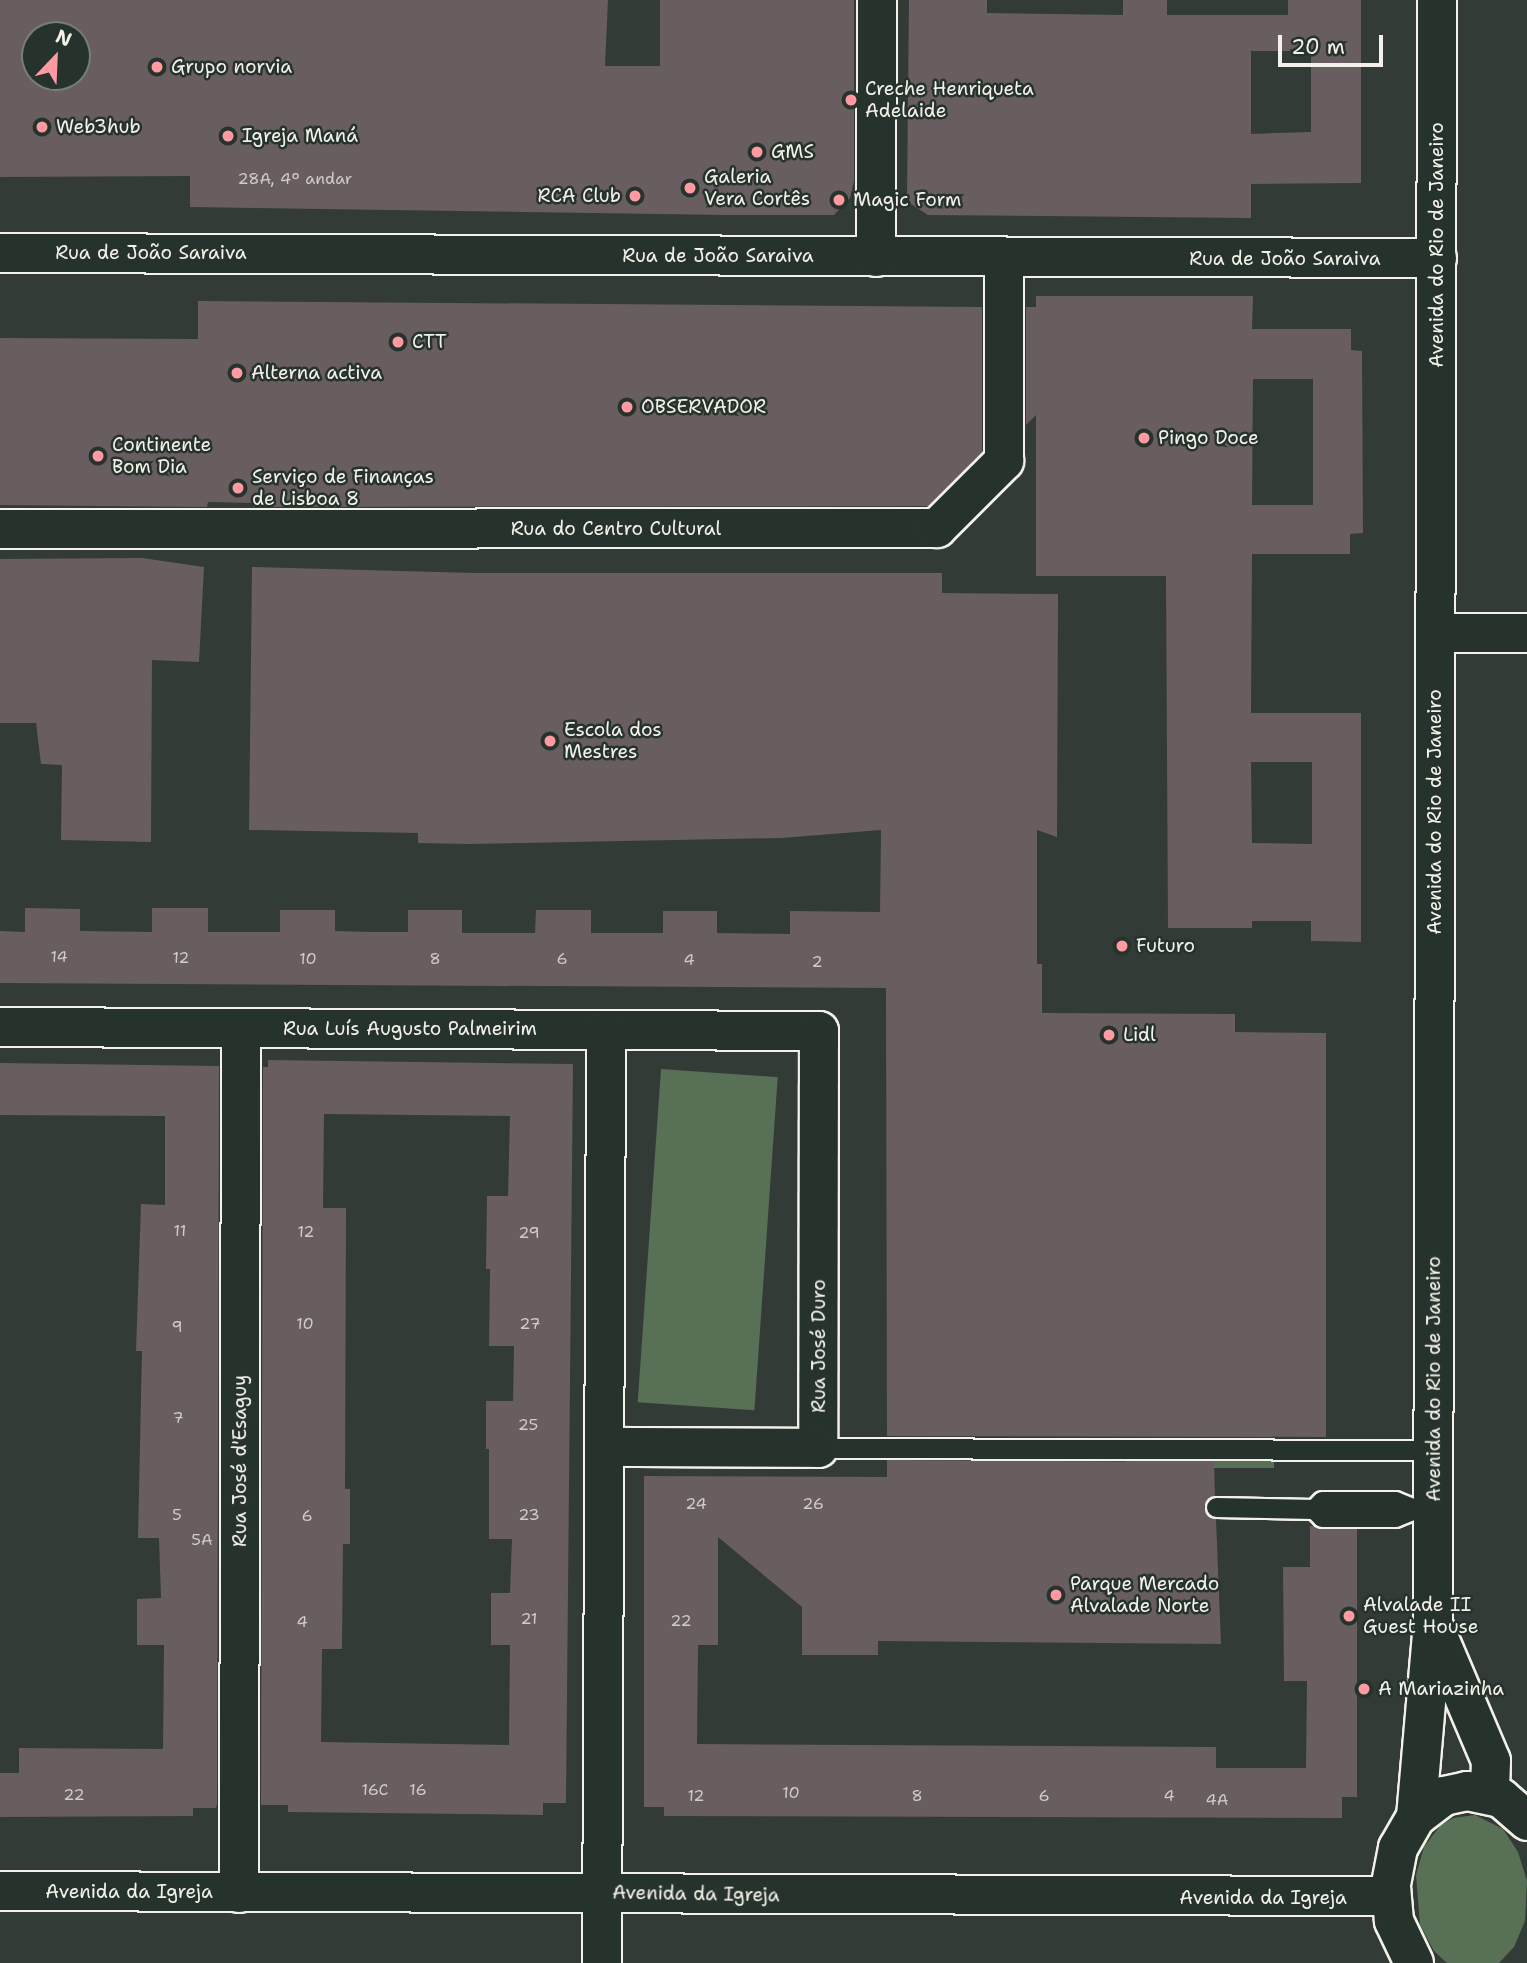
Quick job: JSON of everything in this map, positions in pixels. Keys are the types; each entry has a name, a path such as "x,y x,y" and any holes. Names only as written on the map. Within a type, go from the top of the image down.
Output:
{"street":[{"path":"876,257 877,0"},
{"name":"Avenida do Rio de Janeiro","path":"1416,1817 1433,1624 1424,1509 1433,1450 1437,0"},
{"name":"Rua de João Saraiva","path":"0,253 876,257 1004,260 1437,258"},
{"name":"Rua do Centro Cultural","path":"0,529 937,528 1004,461 1004,260"},
{"path":"1435,633 1527,633"},
{"name":"Rua Luís Augusto Palmeirim","path":"0,1027 819,1031"},
{"name":"Rua José d'Esaguy","path":"239,1893 241,1028"},
{"path":"602,1963 606,1030"},
{"name":"Rua José Duro","path":"818,1448 819,1031"},
{"path":"605,1447 818,1448"},
{"name":"Avenida do Rio de Janeiro","path":"1433,1624 1491,1760 1514,1804"},
{"path":"1414,1963 1398,1933 1391,1896 1398,1847 1416,1817 1444,1796 1467,1791 1514,1804"},
{"name":"Avenida da Igreja","path":"0,1891 1391,1896"}],"lane":[{"path":"818,1448 1433,1450"},
{"path":"1216,1507 1314,1509 1322,1501 1395,1501 1424,1509"}],"green space":[{"path":"661,1069 778,1077 754,1410 638,1402"},
{"path":"1126,1460 1274,1460 1274,1468 1126,1468"},
{"path":"1475,1815 1503,1829 1518,1852 1527,1881 1525,1921 1514,1947 1499,1963 1447,1963 1434,1951 1420,1925 1416,1875 1424,1847 1440,1826 1453,1818"}],"building":[{"path":"0,0 608,0 605,66 660,66 660,0 854,0 854,181 850,198 834,215 190,207 190,176 0,177"},
{"path":"909,0 987,0 987,13 1123,15 1123,0 1167,0 1167,15 1288,15 1288,0 1361,0 1361,183 1251,184 1251,218 928,215 911,204 907,195","holes":["1251,51 1311,51 1311,132 1251,134"]},
{"path":"1036,296 1253,296 1252,329 1351,329 1351,350 1362,351 1363,533 1350,534 1350,554 1252,554 1251,713 1361,713 1361,942 1311,941 1311,921 1252,921 1252,928 1168,928 1166,576 1036,576 1036,415 1026,425 1026,307 1036,307","holes":["1253,379 1313,379 1313,505 1252,505","1251,762 1312,762 1312,844 1252,843"]},
{"path":"198,301 982,307 982,452 928,506 253,507 253,503 208,502 207,507 0,505 0,338 198,339"},
{"path":"142,558 204,567 199,662 152,660 151,842 61,840 62,765 41,764 36,723 0,723 0,559"},
{"path":"252,567 474,573 942,573 942,593 1058,594 1057,837 1037,830 1037,964 1042,964 1042,1013 1235,1014 1235,1032 1326,1033 1326,1437 887,1436 886,988 0,983 0,931 25,932 25,908 80,909 80,931 152,932 152,908 208,908 208,932 280,932 280,910 335,910 335,931 408,932 408,910 462,910 462,933 535,933 536,910 591,910 591,933 663,933 663,911 717,911 717,933 790,934 790,911 880,912 881,830 782,838 471,844 418,843 418,833 249,830"},
{"path":"268,1060 573,1064 566,1803 543,1803 543,1815 288,1812 288,1805 261,1805 263,1067 268,1067","holes":["324,1114 510,1116 508,1196 487,1196 486,1269 490,1269 489,1346 514,1346 513,1401 486,1401 489,1539 512,1539 510,1593 491,1593 491,1645 510,1645 509,1745 321,1742 322,1649 342,1649 343,1544 350,1544 350,1489 345,1489 346,1208 323,1208"]},
{"path":"0,1063 219,1066 217,1804 216,1808 193,1808 193,1816 0,1817 0,1773 19,1773 19,1748 163,1749 164,1645 137,1645 137,1599 161,1598 159,1538 138,1538 142,1351 136,1351 141,1204 165,1205 165,1116 0,1115"},
{"path":"887,1460 1214,1462 1215,1495 1204,1507 1216,1519 1221,1644 878,1641 878,1655 802,1655 802,1607 718,1537 718,1645 698,1645 697,1744 1216,1747 1216,1768 1306,1768 1307,1681 1284,1681 1283,1567 1310,1567 1310,1526 1357,1529 1357,1797 1342,1797 1342,1818 664,1816 664,1807 644,1807 644,1476 887,1477"}],"place":[{"name":"Grupo norvia","path":"157,67"},
{"name":"Creche Henriqueta Adelaide","path":"851,100"},
{"name":"Web3hub","path":"42,127"},
{"name":"Igreja Maná","path":"228,136"},
{"name":"GMS","path":"757,152"},
{"name":"Galeria Vera Cortês","path":"690,188"},
{"name":"RCA Club","path":"635,196"},
{"name":"Magic Form","path":"839,200"},
{"name":"CTT","path":"398,342"},
{"name":"Alterna activa","path":"237,373"},
{"name":"OBSERVADOR","path":"627,407"},
{"name":"Pingo Doce","path":"1144,438"},
{"name":"Continente Bom Dia","path":"98,456"},
{"name":"Serviço de Finanças de Lisboa 8","path":"238,488"},
{"name":"Escola dos Mestres","path":"550,741"},
{"name":"Futuro","path":"1122,946"},
{"name":"Lidl","path":"1109,1035"},
{"name":"Parque Mercado Alvalade Norte","path":"1056,1595"},
{"name":"Alvalade II Guest House","path":"1349,1616"},
{"name":"A Mariazinha","path":"1364,1689"}]}
